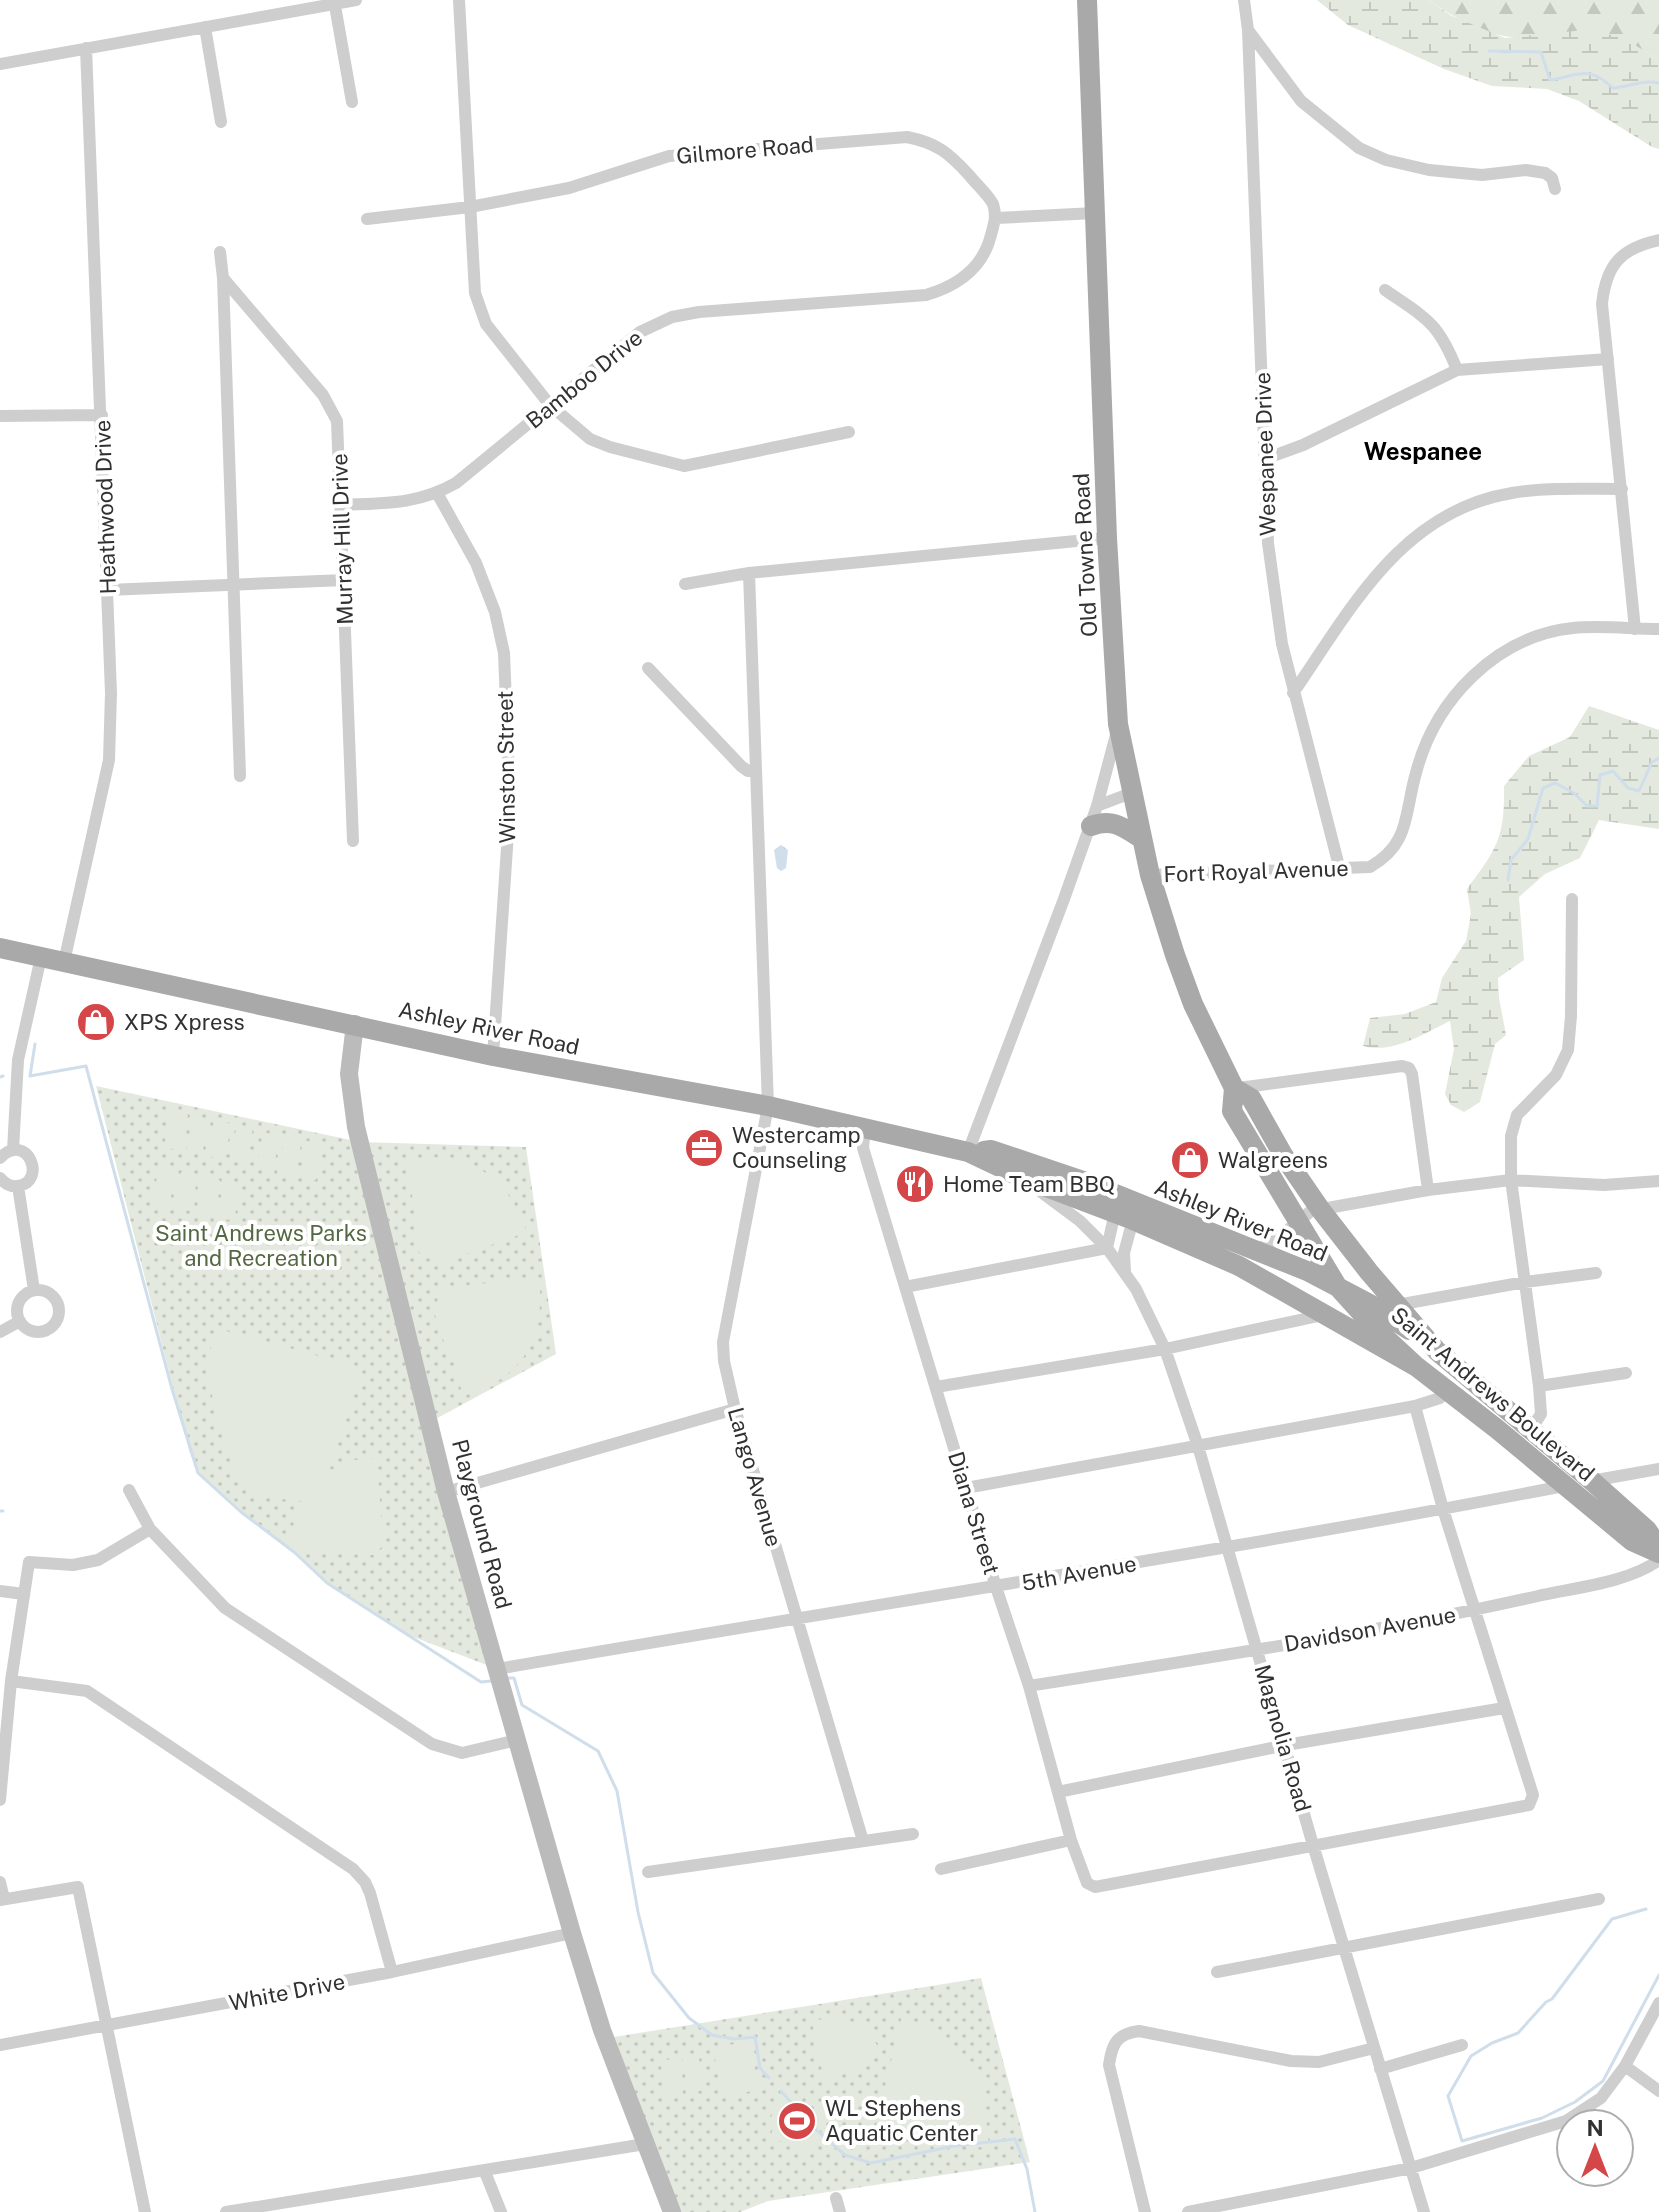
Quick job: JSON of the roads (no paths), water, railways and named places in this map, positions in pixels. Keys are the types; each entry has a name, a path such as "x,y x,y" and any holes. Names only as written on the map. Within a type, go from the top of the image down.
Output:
{"main road":[{"name":"Old Towne Road","path":"1087,0 1107,538 1118,724 1150,875 1193,1004 1234,1088"},
{"path":"1094,816 1117,824 1142,839"},
{"name":"Ashley River Road","path":"0,948 493,1056 768,1106 968,1152 991,1150 1039,1164 1239,1266 1417,1367"},
{"name":"Playground Road","path":"355,1024 349,1074 356,1127 446,1492 602,2030 672,2212"},
{"name":"Saint Andrews Boulevard","path":"1234,1088 1251,1098 1283,1155 1320,1209 1437,1351 1647,1530 1659,1550 1632,1541 1417,1367 1376,1329 1337,1286 1232,1111 1234,1088"},
{"name":"Ashley River Road","path":"1126,1208 1307,1271 1370,1304 1437,1351"}],"street":[{"path":"0,64 356,0"},
{"path":"459,0 475,293 480,310 494,334 550,405 590,439 684,466 849,432"},
{"name":"Wespanee Drive","path":"1244,0 1248,30 1268,543 1282,644 1340,870"},
{"path":"334,2 352,102"},
{"path":"205,27 221,122"},
{"path":"1248,30 1301,101 1359,148 1386,160 1429,170 1482,175 1526,170 1545,173 1552,178 1555,189"},
{"name":"Heathwood Drive","path":"64,962 109,760 111,693 86,48"},
{"name":"Gilmore Road","path":"367,219 470,207 569,188 669,156 907,137 926,141 948,153 992,202 996,218"},
{"path":"996,218 1095,213"},
{"name":"Bamboo Drive","path":"341,505 408,501 437,493 456,483 640,332 672,317 699,312 926,295 946,289 968,274 980,261 996,218"},
{"path":"1635,629 1602,304 1604,285 1610,271 1632,247 1659,240"},
{"path":"220,252 240,776"},
{"name":"Murray Hill Drive","path":"223,278 323,395 337,421 353,841"},
{"path":"1385,290 1431,322 1446,341 1457,370"},
{"path":"1265,459 1303,445 1457,370 1608,359"},
{"path":"0,416 102,415"},
{"path":"1293,693 1388,560 1414,537 1442,519 1473,504 1508,494 1536,490 1622,489"},
{"name":"Winston Street","path":"437,493 476,563 495,612 504,653 510,803 493,1056"},
{"path":"685,584 749,573 1107,538"},
{"name":"Lango Avenue","path":"749,573 768,1106 723,1342 724,1361 735,1409 863,1841"},
{"path":"108,590 344,580"},
{"name":"Fort Royal Avenue","path":"1150,875 1370,867 1386,858 1396,847 1429,734 1447,704 1470,677 1498,656 1550,633 1573,628 1659,629"},
{"path":"648,668 741,766 754,771"},
{"path":"968,1152 1094,816 1118,724"},
{"path":"1094,816 1131,793"},
{"path":"1530,1431 1541,1414 1511,1180 1511,1136 1517,1115 1556,1075 1568,1050 1572,899"},
{"path":"13,1150 18,1060 41,957"},
{"path":"1234,1088 1402,1066 1409,1068 1428,1190"},
{"name":"Diana Street","path":"865,1127 863,1148 1029,1686 1071,1840 1087,1883 1102,1887 1313,1845"},
{"path":"0,1158 13,1150 25,1153 33,1169 29,1180 18,1186 7,1184 0,1178"},
{"name":"Magnolia Road","path":"968,1152 1044,1194 1080,1221 1125,1272 1165,1349 1198,1446 1313,1845 1424,2212"},
{"path":"1253,1250 1273,1242 1311,1211 1428,1190 1511,1180 1604,1185 1659,1181"},
{"path":"18,1186 34,1290"},
{"path":"905,1287 1107,1248 1126,1208"},
{"path":"1125,1272 1126,1208"},
{"path":"1397,1305 1596,1273"},
{"path":"34,1290 53,1297 59,1310 54,1324 43,1331 30,1330 20,1321 17,1309 19,1302 34,1290"},
{"path":"936,1387 1165,1349 1326,1314"},
{"path":"0,1332 20,1321"},
{"path":"1539,1386 1626,1373"},
{"path":"966,1488 1415,1406 1440,1398 1446,1389"},
{"path":"1313,1845 1529,1805 1533,1795 1443,1509 1415,1406"},
{"path":"446,1492 735,1409"},
{"name":"5th Avenue","path":"497,1669 796,1617 1227,1548 1659,1469"},
{"path":"129,1490 150,1529 225,1608 432,1744 462,1753 517,1740"},
{"path":"0,1800 1,1761 29,1562 73,1565 98,1560 150,1529"},
{"name":"Davidson Avenue","path":"1029,1686 1256,1650 1475,1610 1635,1573 1659,1560"},
{"path":"0,1591 24,1594"},
{"path":"11,1681 87,1691 353,1869 370,1893 392,1972"},
{"path":"1058,1792 1286,1745 1504,1708"},
{"path":"648,1872 913,1834"},
{"path":"941,1869 1071,1840"},
{"path":"0,1882 2,1900 78,1887 145,2212"},
{"path":"1217,1972 1599,1899"},
{"name":"White Drive","path":"0,2045 392,1972 572,1933"},
{"path":"1188,2212 1411,2168 1566,2121 1601,2098 1625,2066 1659,2003"},
{"path":"1145,2212 1109,2065 1111,2048 1116,2039 1139,2031 1291,2061 1319,2062 1374,2048"},
{"path":"1380,2069 1462,2045"},
{"path":"1625,2066 1659,2091"},
{"path":"226,2212 645,2144"},
{"path":"485,2172 501,2212"},
{"path":"836,2198 840,2212"}],"water":[{"path":"781,845 788,850 786,868 781,871 777,868 774,850"}],"waterway":[{"path":"1489,51 1541,52 1550,80 1590,74 1613,88 1659,83"},
{"path":"1508,880 1511,860 1528,839 1543,788 1555,783 1574,793 1587,806 1597,806 1600,775 1613,771 1628,788 1639,791 1652,762 1659,758"},
{"path":"35,1044 30,1076 86,1066 172,1389 198,1473 327,1583 481,1682 491,1681"},
{"path":"509,1678 514,1678 522,1705 598,1751 617,1791 638,1912 653,1973 689,2018 712,2035 734,2039 755,2037 760,2068 769,2078"},
{"path":"1646,1909 1612,1919 1552,1999 1518,2033 1492,2043 1471,2056 1448,2096 1462,2141 1542,2118 1575,2102 1603,2081 1659,1975"},
{"path":"781,2091 814,2128 845,2155 871,2163 954,2146 1015,2139 1027,2169 1035,2212"}],"place":[{"name":"XPS Xpress","path":"96,1022"},
{"name":"Westercamp Counseling","path":"704,1148"},
{"name":"Walgreens","path":"1190,1160"},
{"name":"Home Team BBQ","path":"915,1184"},
{"name":"WL Stephens Aquatic Center","path":"797,2121"}],"district":[{"name":"Wespanee","path":"1423,451"}],"park label":[{"name":"Saint Andrews Parks and Recreation","path":"261,1246"}]}
